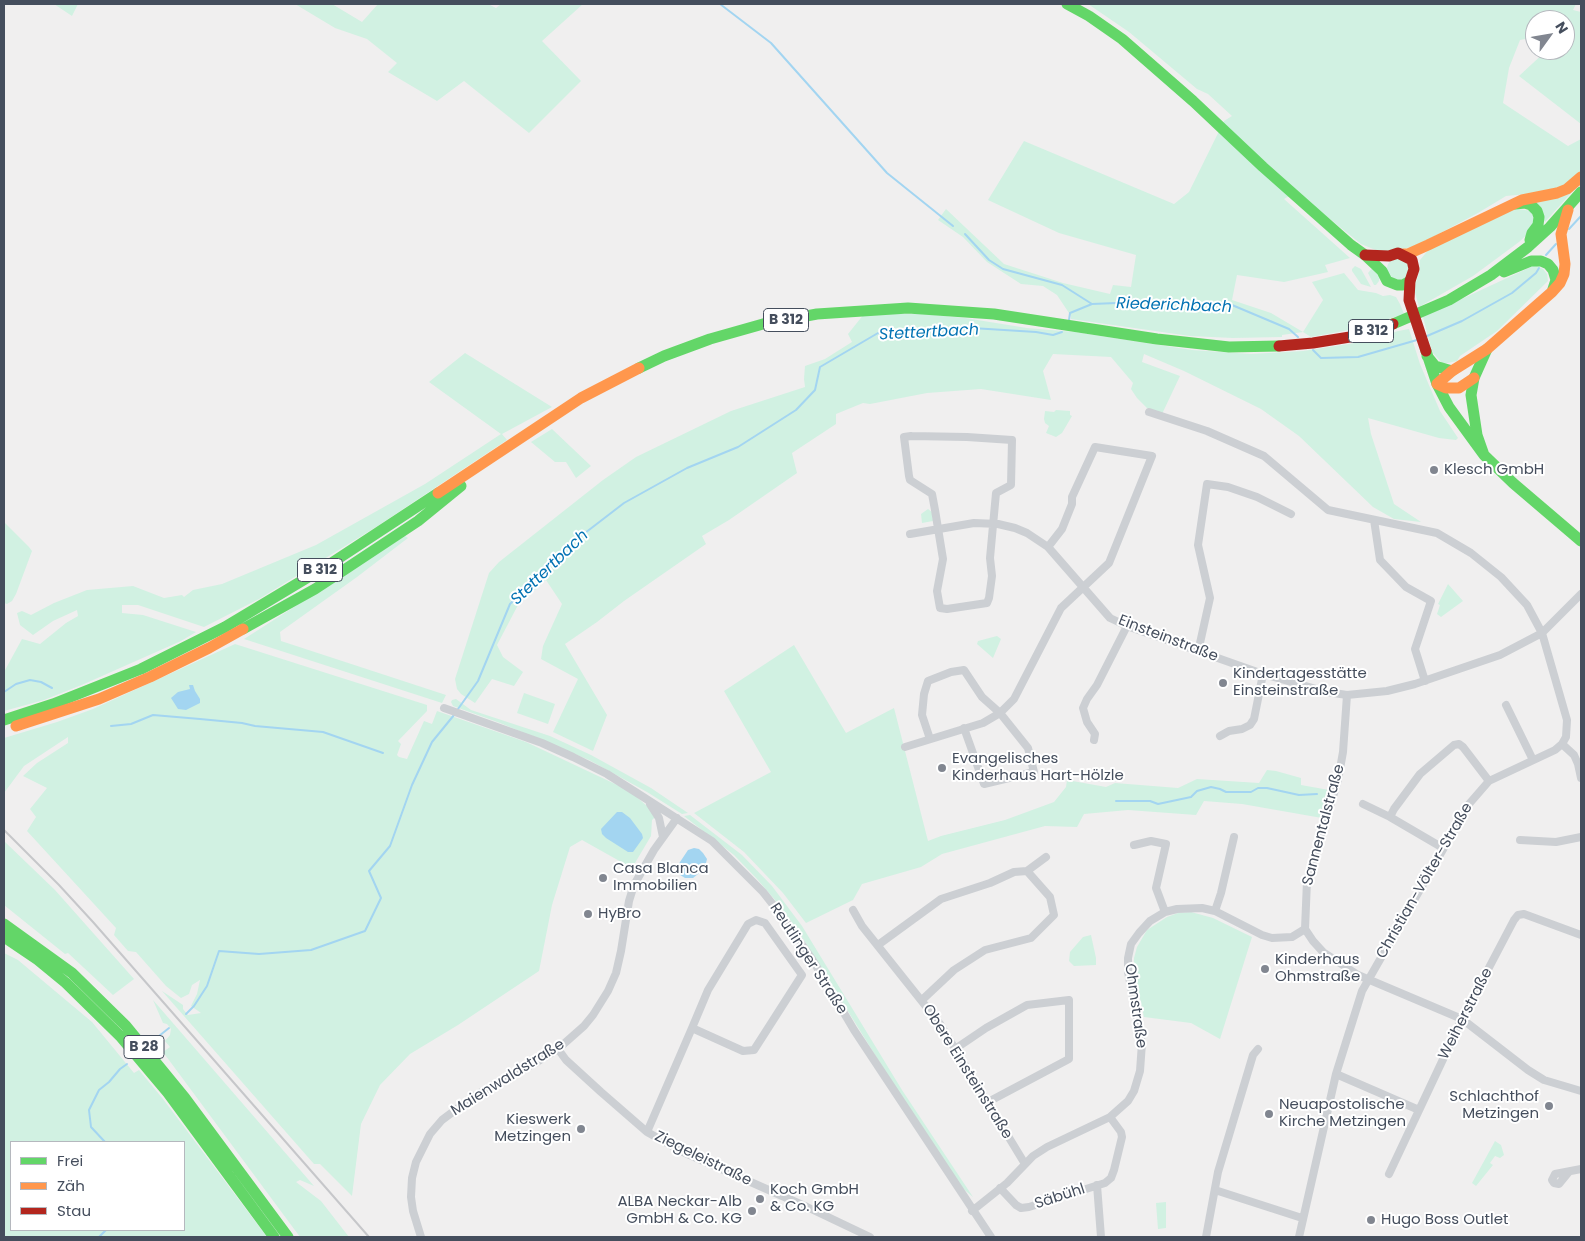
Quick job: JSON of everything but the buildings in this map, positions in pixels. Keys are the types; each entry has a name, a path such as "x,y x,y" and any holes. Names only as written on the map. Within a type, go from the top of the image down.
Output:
{"main road":[{"path":"1067,4 1089,16 1122,39 1344,239 1365,254 1382,272 1387,281 1397,286 1409,300"},
{"path":"1365,254 1389,256 1393,254 1408,254 1522,200 1557,193 1567,189 1581,177"},
{"name":"B 312","path":"4,720 89,691 141,669 225,627 322,569 581,398 664,356 710,339 764,324 817,314 908,308 994,314 1157,339 1229,347 1293,345 1356,336 1390,325 1449,300 1491,275 1528,247 1550,227 1581,192"},
{"path":"1510,205 1525,203 1531,205 1537,211 1540,218 1538,225 1532,233 1528,247"},
{"path":"1437,384 1452,371 1487,349 1560,283 1564,274 1562,240 1569,207"},
{"path":"1428,245 1415,260 1414,274 1410,281 1409,300 1437,384 1457,419 1484,455 1513,483 1581,541"},
{"path":"1403,254 1412,260 1414,265"},
{"path":"1382,272 1384,263 1389,256"},
{"path":"1491,275 1511,270 1531,261 1544,262 1553,270 1556,280 1552,292"},
{"path":"1397,286 1410,281"},
{"path":"1484,455 1472,413 1471,396 1474,378 1487,349"},
{"path":"1427,356 1435,366 1452,371"},
{"path":"1437,384 1446,388 1459,388 1474,378"},
{"name":"B 312","path":"4,730 99,699 159,672 209,648 315,589 392,539 443,502 494,456"},
{"path":"4,912 14,921 28,940"},
{"name":"B 28","path":"4,924 28,940 86,986 138,1040 185,1098 288,1237"},
{"name":"B 28","path":"4,937 38,960 66,983 120,1036 168,1094 274,1237"},
{"path":"263,1221 269,1237"}],"street":[{"path":"1150,412 1207,432 1264,456 1328,510 1437,533 1471,553 1501,577 1527,605 1542,633 1567,720 1566,737 1562,744 1574,755 1581,778"},
{"path":"947,436 1012,440 1011,485 996,493 993,524 990,558 992,576 987,603 948,609 940,608 937,591 943,559 932,494 910,480 904,437 947,436"},
{"path":"905,747 983,723 1000,713 1014,699 1061,608 1082,586 1109,563 1152,456 1095,447 1072,497 1072,504 1062,529 1048,547"},
{"path":"1198,652 1210,598 1198,545 1206,484 1228,487 1256,497 1291,514"},
{"path":"1374,520 1380,560 1406,587 1431,601 1415,649 1425,681"},
{"name":"Einsteinstraße","path":"910,534 974,523 1015,528 1027,533 1048,547 1110,618 1198,652 1263,674 1327,692 1347,695 1387,691 1425,681 1500,655 1542,633 1581,594"},
{"path":"1094,740 1095,734 1087,722 1083,708 1127,626"},
{"path":"930,739 922,715 924,694 928,681 951,672 964,670 982,697 1000,713 1028,748 1034,772 984,784 964,728"},
{"path":"1220,736 1229,731 1242,729 1250,725 1254,719 1263,674"},
{"name":"Sannentalstraße","path":"1306,929 1307,881 1338,780 1343,752 1347,695"},
{"path":"1506,705 1533,760"},
{"name":"Reutlinger Straße","path":"444,708 542,743 573,757 607,774 712,842 763,892 782,916 812,959 854,1030 991,1237"},
{"path":"1390,817 1394,808 1420,774 1454,745 1459,744 1463,748 1489,781"},
{"name":"Christian-Völter-Straße","path":"1299,1237 1336,1074 1362,991 1469,804 1489,781 1554,750 1562,744"},
{"path":"646,798 659,818 663,837"},
{"path":"1363,804 1390,817 1443,848"},
{"name":"Maienwaldstraße","path":"421,1237 413,1211 411,1197 412,1178 416,1162 430,1134 442,1120 474,1096 535,1064 558,1049 584,1026 601,1005 616,973 629,901 634,886 676,818"},
{"path":"1215,911 1234,837"},
{"path":"1520,840 1556,842 1581,837"},
{"path":"1134,845 1151,841 1166,844 1156,888 1165,912"},
{"path":"878,945 941,899 990,883 1014,872 1027,871 1046,858"},
{"path":"922,1000 954,970 970,959 985,950 1031,938 1054,915 1050,897 1027,871"},
{"name":"Ohmstraße","path":"972,1211 1000,1188 1024,1164 1047,1147 1110,1117 1128,1101 1134,1090 1142,1058 1142,1043 1128,972 1128,958 1131,944 1144,926 1156,916 1165,912 1202,908 1215,911 1262,935 1272,938 1292,937 1306,929"},
{"name":"Obere Einsteinstraße","path":"853,910 862,926 940,1024 1024,1164"},
{"name":"Weiherstraße","path":"1389,1174 1462,1019 1518,916 1524,914 1581,935"},
{"path":"647,1132 708,990 748,924 756,920 765,924 802,975 754,1050 743,1051 692,1028"},
{"path":"1306,929 1313,941 1324,952 1368,980 1462,1019 1528,1070 1544,1080 1581,1090"},
{"path":"956,1049 980,1032 1027,1005 1068,1000 1069,1059 988,1102"},
{"name":"Ziegeleistraße","path":"558,1049 566,1060 647,1132 683,1152 870,1237"},
{"path":"1206,1237 1218,1172 1254,1055 1258,1049"},
{"path":"1336,1074 1419,1110"},
{"name":"Säbühl","path":"1000,1188 1021,1208 1105,1182 1111,1178 1122,1137 1121,1132 1110,1117"},
{"path":"1568,1173 1581,1169"},
{"name":"Säbühl","path":"1097,1185 1100,1237"},
{"path":"1215,1190 1302,1218"}],"green space":[{"path":"54,4 78,4 72,16"},
{"path":"295,4 332,4 362,22 378,4 488,4 496,8 501,4 583,4 542,41 581,81 529,133 464,81 437,101 388,72 397,63 367,39 335,28"},
{"path":"1088,4 1576,4 1573,10 1525,10 1525,39 1520,40 1509,68 1503,103 1568,146 1581,139 1581,171 1565,186 1527,194 1506,196 1416,246 1383,253 1361,244 1296,192 1284,199 1350,258 1325,265 1328,272 1284,282 1237,275 1232,300 1271,313 1303,332 1282,335 1282,337 1233,338 1190,336 1071,319 1071,316 1057,295 1043,286 1021,284 987,262 963,237 938,220 946,209 1004,264 1063,283 1110,294 1113,285 1131,287 1136,255 1059,233 988,200 1024,141 1174,204 1189,192 1224,121 1232,116 1208,94 1197,89 1129,32"},
{"path":"1575,10 1581,12 1581,124 1519,76 1536,60 1575,60"},
{"path":"1581,182 1545,222 1535,203"},
{"path":"1510,208 1532,211 1535,227 1519,242 1473,276 1419,307 1414,289 1419,273 1420,260 1429,249"},
{"path":"1398,258 1406,261 1409,269 1406,277 1398,280 1390,277 1387,269 1390,261"},
{"path":"1535,265 1543,269 1547,274 1548,281 1497,331 1460,356 1457,361 1443,364 1432,352 1423,317"},
{"path":"1355,266 1361,269 1371,287 1361,284 1352,271"},
{"path":"1374,266 1380,277 1376,285 1374,285 1368,273"},
{"path":"1344,273 1358,290 1396,297 1404,314 1360,328 1311,337 1303,332 1323,300 1312,282"},
{"path":"864,314 925,314 965,318 1192,350 1251,354 1303,351 1368,341 1409,329 1420,364 1440,411 1458,438 1456,440 1439,438 1368,418 1371,434 1394,504 1421,522 1394,519 1373,507 1299,436 1261,409 1184,371 1144,354 1142,362 1180,376 1162,414 1148,409 1137,398 1131,389 1133,383 1111,357 1053,354 1043,371 1051,400 981,389 927,393 870,404 863,403 836,414 836,424 792,453 797,473 729,520 702,536 706,544 565,644 607,715 593,751 553,732 578,679 541,659 543,646 562,604 546,580 518,605 497,645 503,657 523,672 514,686 492,679 475,703 461,694 457,689 455,679 489,573 499,562 603,480 636,457 731,411 805,387 805,366 825,359 852,342 848,334"},
{"path":"465,353 552,407 502,434 507,440 376,527 259,599 204,627 138,605 122,605 122,613 143,615 196,632 181,641 84,684 44,700 4,711 4,672 22,639 40,644 78,616 77,610 53,621 33,635 20,625 17,613 22,611 31,615 54,603 87,590 133,586 164,598 182,595 184,597 193,590 222,584 316,545 425,484 501,434 429,382"},
{"path":"1056,410 1070,411 1072,416 1062,433 1056,437 1046,433 1049,426 1045,423 1044,419 1045,411 1054,412"},
{"path":"552,429 591,466 576,478 566,462 555,462 531,442"},
{"path":"928,509 932,512 933,521 922,523 921,514"},
{"path":"4,522 32,551 16,594 12,601 7,604 4,603"},
{"path":"405,536 408,538 280,632 281,641 446,695 442,703 244,639"},
{"path":"1448,584 1463,601 1441,617 1437,614 1440,605 1438,604"},
{"path":"997,636 1001,639 993,658 977,644 978,641"},
{"path":"235,644 427,705 427,711 398,741 401,744 397,755 399,757 407,759 424,721 432,724 437,711 526,742 630,791 648,807 655,817 652,820 651,836 632,868 582,840 570,847 552,905 539,971 458,1025 410,1054 380,1085 361,1124 352,1196 320,1164 314,1164 162,991 183,1005 183,1009 188,1015 201,1013 191,1006 197,994 200,980 192,985 189,994 181,998 166,986 136,952 128,951 114,935 116,928 27,831 36,817 30,809 47,788 23,776 37,763 68,743 68,737 24,766 4,793 4,738 93,709"},
{"path":"794,645 846,733 894,708 928,841 1005,820 1054,802 1066,787 1067,780 1106,787 1115,783 1178,788 1197,779 1259,783 1267,770 1276,771 1301,778 1301,785 1329,790 1322,818 1242,804 1204,801 1196,815 1128,810 1084,814 1077,827 1045,826 942,854 921,867 862,884 853,900 806,923 783,893 744,852 694,813 771,772 724,691"},
{"path":"524,693 555,704 548,724 517,713"},
{"path":"456,699 471,710 550,736 591,755 651,788 688,813 682,814 589,760 500,723 453,706 451,702"},
{"path":"690,815 742,855 772,886 802,926 902,1090 973,1197 961,1187 898,1092 797,929 775,900 734,855 684,816"},
{"path":"4,841 55,890 134,979 113,995 68,953 65,954 4,905"},
{"path":"1191,912 1213,918 1252,937 1220,1039 1191,1023 1144,1017 1134,971 1134,958 1137,947 1147,930 1167,917 1178,913"},
{"path":"1091,935 1096,965 1074,966 1069,961 1070,952 1083,937"},
{"path":"4,953 18,960 92,1022 134,1073 139,1070 267,1237 4,1237"},
{"path":"153,1000 314,1186 300,1180 296,1182 321,1201 349,1237 300,1237 163,1052 170,1047 165,1041 170,1035 171,1029 167,1024 163,1023"},
{"path":"1495,1141 1501,1145 1504,1155 1500,1158 1495,1156 1490,1163 1493,1165 1476,1186 1472,1183"},
{"path":"1166,1202 1166,1228 1158,1229 1156,1203"}],"water":[{"path":"189,685 193,685 200,703 186,710 178,709 171,698 178,692 190,689"},
{"path":"617,812 622,812 630,818 642,834 643,838 633,852 628,852 602,834 601,829"},
{"path":"699,849 703,853 707,859 706,863 693,878 685,878 677,873 676,868 688,850"}],"waterway":[{"path":"720,4 771,43 887,173 953,226"},
{"name":"Riederichbach","path":"1569,229 1581,216"},
{"path":"965,234 989,260 1003,269 1062,285 1092,304"},
{"name":"Riederichbach","path":"1546,255 1556,244"},
{"name":"Riederichbach","path":"1427,336 1462,321 1512,293 1536,273 1539,268"},
{"name":"Riederichbach","path":"1069,320 1070,313 1092,304 1141,302 1232,305 1289,329 1298,337"},
{"name":"Stettertbach","path":"458,709 478,681 510,604 572,543 624,503 687,468 738,447 796,410 815,390 820,367 878,333 972,328 1036,332 1053,335 1062,332"},
{"name":"Riederichbach","path":"1313,350 1321,358 1358,357 1417,340"},
{"path":"4,692 16,684 30,680 41,682 52,688"},
{"path":"111,726 131,724 153,715 242,723 255,726 323,732 383,753"},
{"name":"Stettertbach","path":"186,1014 194,1006 207,986 219,951 259,954 311,950 365,931 381,898 369,871 390,846 412,785 432,742 454,715"},
{"path":"1116,801 1150,801 1158,804 1191,797 1197,791 1211,787 1226,792 1251,792 1258,788 1267,788 1299,795 1317,794"},
{"name":"Stettertbach","path":"159,1036 169,1028"},
{"name":"Stettertbach","path":"104,1141 91,1127 89,1110 99,1090 127,1064"},
{"name":"Stettertbach","path":"99,1237 105,1231"}],"railway":[{"path":"4,830 93,922 369,1237"}],"traffic: fast":[{"path":"1067,4 1089,16 1122,39 1193,101 1263,167 1351,245 1365,255 1382,271 1387,281 1397,285 1403,285 1410,281"},
{"path":"1393,324 1449,300 1491,275 1528,247 1550,227 1581,192"},
{"path":"1515,204 1525,203 1531,205 1537,211 1539,217 1538,225 1532,233 1530,240"},
{"path":"1504,272 1531,261 1541,261 1548,264 1553,270 1556,280 1553,289"},
{"path":"639,368 664,356 710,339 763,324 817,314 908,308 994,314 1157,339 1229,347 1279,346"},
{"path":"1484,455 1477,435 1471,395 1474,378 1487,349"},
{"path":"1426,351 1437,384 1449,407 1484,455 1513,483 1581,541"},
{"path":"1427,356 1435,366 1452,371"},
{"path":"243,629 315,589 344,570 418,521 461,486"},
{"path":"4,720 53,704 141,669 225,627 330,564 438,493"},
{"path":"4,924 72,973 126,1026 185,1098 288,1237"},
{"path":"4,937 38,960 66,983 120,1036 168,1093 274,1237"}],"traffic: slow":[{"path":"1403,254 1408,254 1428,245 1522,200 1557,193 1567,189 1581,177"},
{"path":"1474,378 1459,388 1446,388 1437,384 1452,371 1487,349 1560,283 1564,274 1565,264 1561,234 1568,210"},
{"path":"438,493 581,398 639,368"},
{"path":"16,726 99,699 150,677 243,629"}],"traffic: jam":[{"path":"1365,255 1389,256 1398,253 1412,260 1414,269 1410,281 1409,300 1426,351"},
{"path":"1279,346 1356,336 1393,324"}],"place":[{"name":"Klesch GmbH","path":"1434,470"},
{"name":"Kindertagesstätte Einsteinstraße","path":"1223,683"},
{"name":"Evangelisches Kinderhaus Hart-Hölzle","path":"942,768"},
{"name":"Casa Blanca Immobilien","path":"603,878"},
{"name":"HyBro","path":"588,914"},
{"name":"Kinderhaus Ohmstraße","path":"1265,969"},
{"name":"Schlachthof Metzingen","path":"1549,1106"},
{"name":"Neuapostolische Kirche Metzingen","path":"1269,1114"},
{"name":"Kieswerk Metzingen","path":"581,1129"},
{"name":"Koch GmbH & Co. KG","path":"760,1199"},
{"name":"ALBA Neckar-Alb GmbH & Co. KG","path":"752,1211"},
{"name":"Hugo Boss Outlet","path":"1371,1220"}]}
